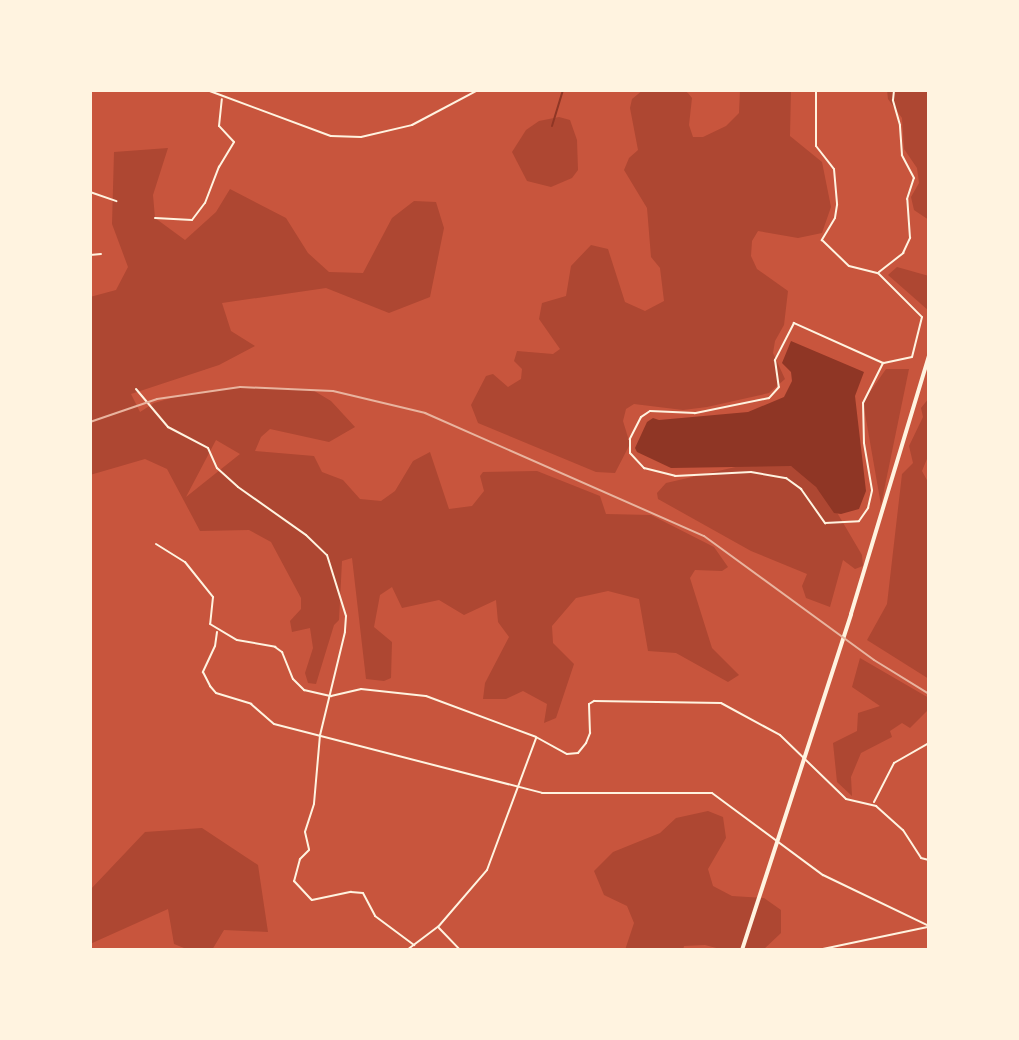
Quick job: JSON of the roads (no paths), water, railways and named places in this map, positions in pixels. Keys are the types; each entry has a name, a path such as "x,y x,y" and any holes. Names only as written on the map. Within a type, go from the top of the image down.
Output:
{"highway":[{"path":"742,950 851,614 929,355"}],"street":[{"path":"207,90 331,136 361,137 412,125 478,90"},
{"path":"816,90 816,146 834,169 837,205 835,218 822,240 849,266 878,273 922,317 912,357 883,363 794,323 775,360 779,387 769,398 695,413 650,411 641,417 630,439 630,453 644,468 675,476 751,472 786,478 801,489 825,523 859,521 868,508 872,490 864,443 863,403 883,363"},
{"path":"878,273 890,260 903,253 910,238 907,199 914,178 902,155 894,90"},
{"path":"155,218 192,220 205,203 219,167 234,142 219,126 223,98"},
{"path":"90,192 116,201"},
{"path":"90,255 101,254"},
{"path":"136,389 168,427 208,448 217,468 238,487 306,535 327,555 346,616 342,655 320,735 314,804 305,832 309,850 300,859 294,881 312,900 363,893 375,916 414,945"},
{"path":"156,544 185,562 213,597 208,620 217,630 237,640 275,647 288,661 297,686 331,696 361,689 426,696 536,737 567,754 578,753 590,733 588,712 594,701 721,703 780,735 846,799 873,804 903,830 921,858 929,860"},
{"path":"217,630 215,646 203,672 216,693 251,704 274,724 520,784 542,793 638,790 712,793 823,875 929,926"},
{"path":"407,950 438,927 487,870 536,737"},
{"path":"873,804 894,763 929,743"},
{"path":"818,950 929,926"},
{"path":"438,927 460,950"}],"waterway":[{"path":"552,126 563,90"}],"railway":[{"path":"90,422 157,399 240,387 333,391 425,413 704,536 874,660 929,694"}]}
